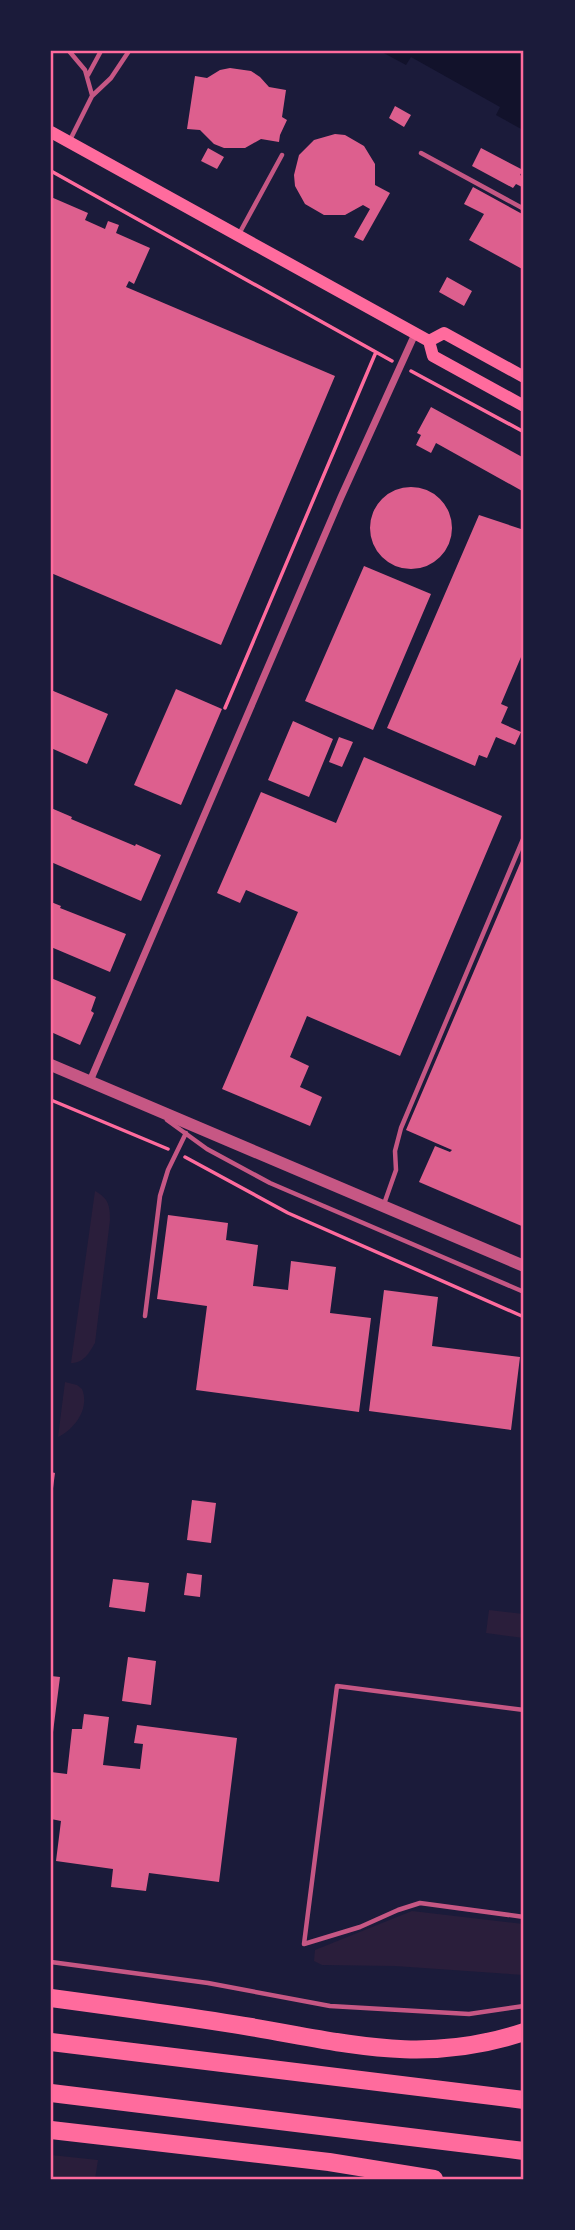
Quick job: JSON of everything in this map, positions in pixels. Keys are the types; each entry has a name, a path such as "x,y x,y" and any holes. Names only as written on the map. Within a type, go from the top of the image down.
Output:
{"highway":[{"path":"51,1998 404,2051 465,2047 494,2042 524,2032"},
{"path":"51,2042 524,2100"},
{"path":"51,2093 524,2151"},
{"path":"51,2130 317,2161 434,2179"}],"main road":[{"path":"51,132 429,341 433,356 524,406"},
{"path":"429,341 444,333 524,377"}],"street":[{"path":"90,1081 324,536 415,334"},
{"path":"51,1065 524,1266"}],"lane":[{"path":"69,51 81,63 92,96"},
{"path":"87,75 101,51"},
{"path":"69,142 92,96 111,78 129,51"},
{"path":"421,153 524,209"},
{"path":"239,235 282,155"},
{"path":"383,1206 397,1170 395,1151 401,1128 524,837"},
{"path":"149,1107 233,1165 524,1292"},
{"path":"145,1316 160,1196 186,1133"},
{"path":"524,1710 337,1686 304,1944 360,1927 419,1903 524,1917"},
{"path":"51,1962 208,1983 330,2006 469,2014 524,2006"}],"path":[{"path":"51,171 524,432"},
{"path":"225,708 376,352"},
{"path":"51,1100 176,1153 288,1213 524,1317"}],"shaded area":[{"path":"380,51 524,51 523,130 496,115 500,107 411,57 406,65"},
{"path":"95,1191 107,1202 110,1220 95,1343 83,1359 71,1363"},
{"path":"65,1382 82,1389 84,1403 75,1423 58,1437"},
{"path":"489,1610 524,1614 524,1638 486,1633"},
{"path":"412,1911 524,1924 524,1975 395,1966 322,1965 314,1961 315,1950"},
{"path":"51,2155 98,2160 95,2179 51,2179"}],"building":[{"path":"230,68 251,71 269,87 286,90 282,117 287,120 279,142 261,139 245,148 224,148 214,144 200,130 187,129 195,76 207,78 220,70"},
{"path":"395,106 411,115 404,127 389,118"},
{"path":"335,134 345,135 364,146 375,164 375,185 390,193 363,241 354,237 370,209 363,205 345,215 324,215 305,204 295,186 294,175 299,155 314,140"},
{"path":"208,148 224,157 217,169 201,161"},
{"path":"481,148 523,170 520,175 524,177 524,188 516,184 513,188 472,166"},
{"path":"473,187 524,215 524,270 469,240 484,214 464,204"},
{"path":"51,197 88,213 85,220 105,229 108,221 119,225 116,233 150,248 134,284 129,281 126,287 335,376 221,645 51,573"},
{"path":"447,277 472,291 464,306 439,292"},
{"path":"431,407 524,458 524,492 436,443 431,453 416,445 421,435 417,433"},
{"path":"411,487 427,490 440,499 449,512 452,528 449,544 440,557 427,566 411,569 395,566 382,557 373,544 370,528 373,512 382,499 395,490"},
{"path":"479,515 524,530 524,650 501,704 508,707 501,723 521,732 515,745 496,737 487,758 479,755 475,766 387,728"},
{"path":"364,566 431,594 373,730 305,701"},
{"path":"176,689 222,709 181,805 134,785"},
{"path":"51,690 108,714 87,764 51,748"},
{"path":"293,721 333,739 309,797 268,780"},
{"path":"339,737 353,742 342,767 329,762"},
{"path":"364,757 502,816 400,1056 307,1016 290,1057 309,1066 300,1087 322,1097 310,1126 222,1089 298,912 246,890 240,903 217,893 261,792 336,823"},
{"path":"51,808 72,817 71,819 161,855 141,901 51,862"},
{"path":"524,854 524,1227 419,1182 435,1146 450,1152 452,1150 406,1130"},
{"path":"51,902 126,934 110,972 51,947"},
{"path":"51,978 96,997 91,1011 94,1013 80,1045 51,1032"},
{"path":"168,1215 228,1223 226,1240 258,1245 253,1286 288,1290 291,1261 336,1267 330,1313 371,1318 359,1412 196,1390 207,1306 157,1299"},
{"path":"384,1290 438,1297 432,1346 520,1357 511,1430 369,1411"},
{"path":"51,1472 55,1473 52,1496 51,1495"},
{"path":"192,1500 216,1503 211,1543 187,1540"},
{"path":"187,1573 202,1575 200,1597 184,1595"},
{"path":"113,1579 149,1583 145,1612 109,1607"},
{"path":"128,1657 156,1661 151,1705 122,1701"},
{"path":"51,1676 60,1677 52,1740 51,1740"},
{"path":"84,1714 109,1717 103,1765 140,1769 143,1744 134,1743 137,1725 237,1738 219,1882 149,1873 146,1891 111,1887 113,1869 56,1861 61,1821 51,1819 51,1772 67,1774 72,1729 82,1729"}]}
